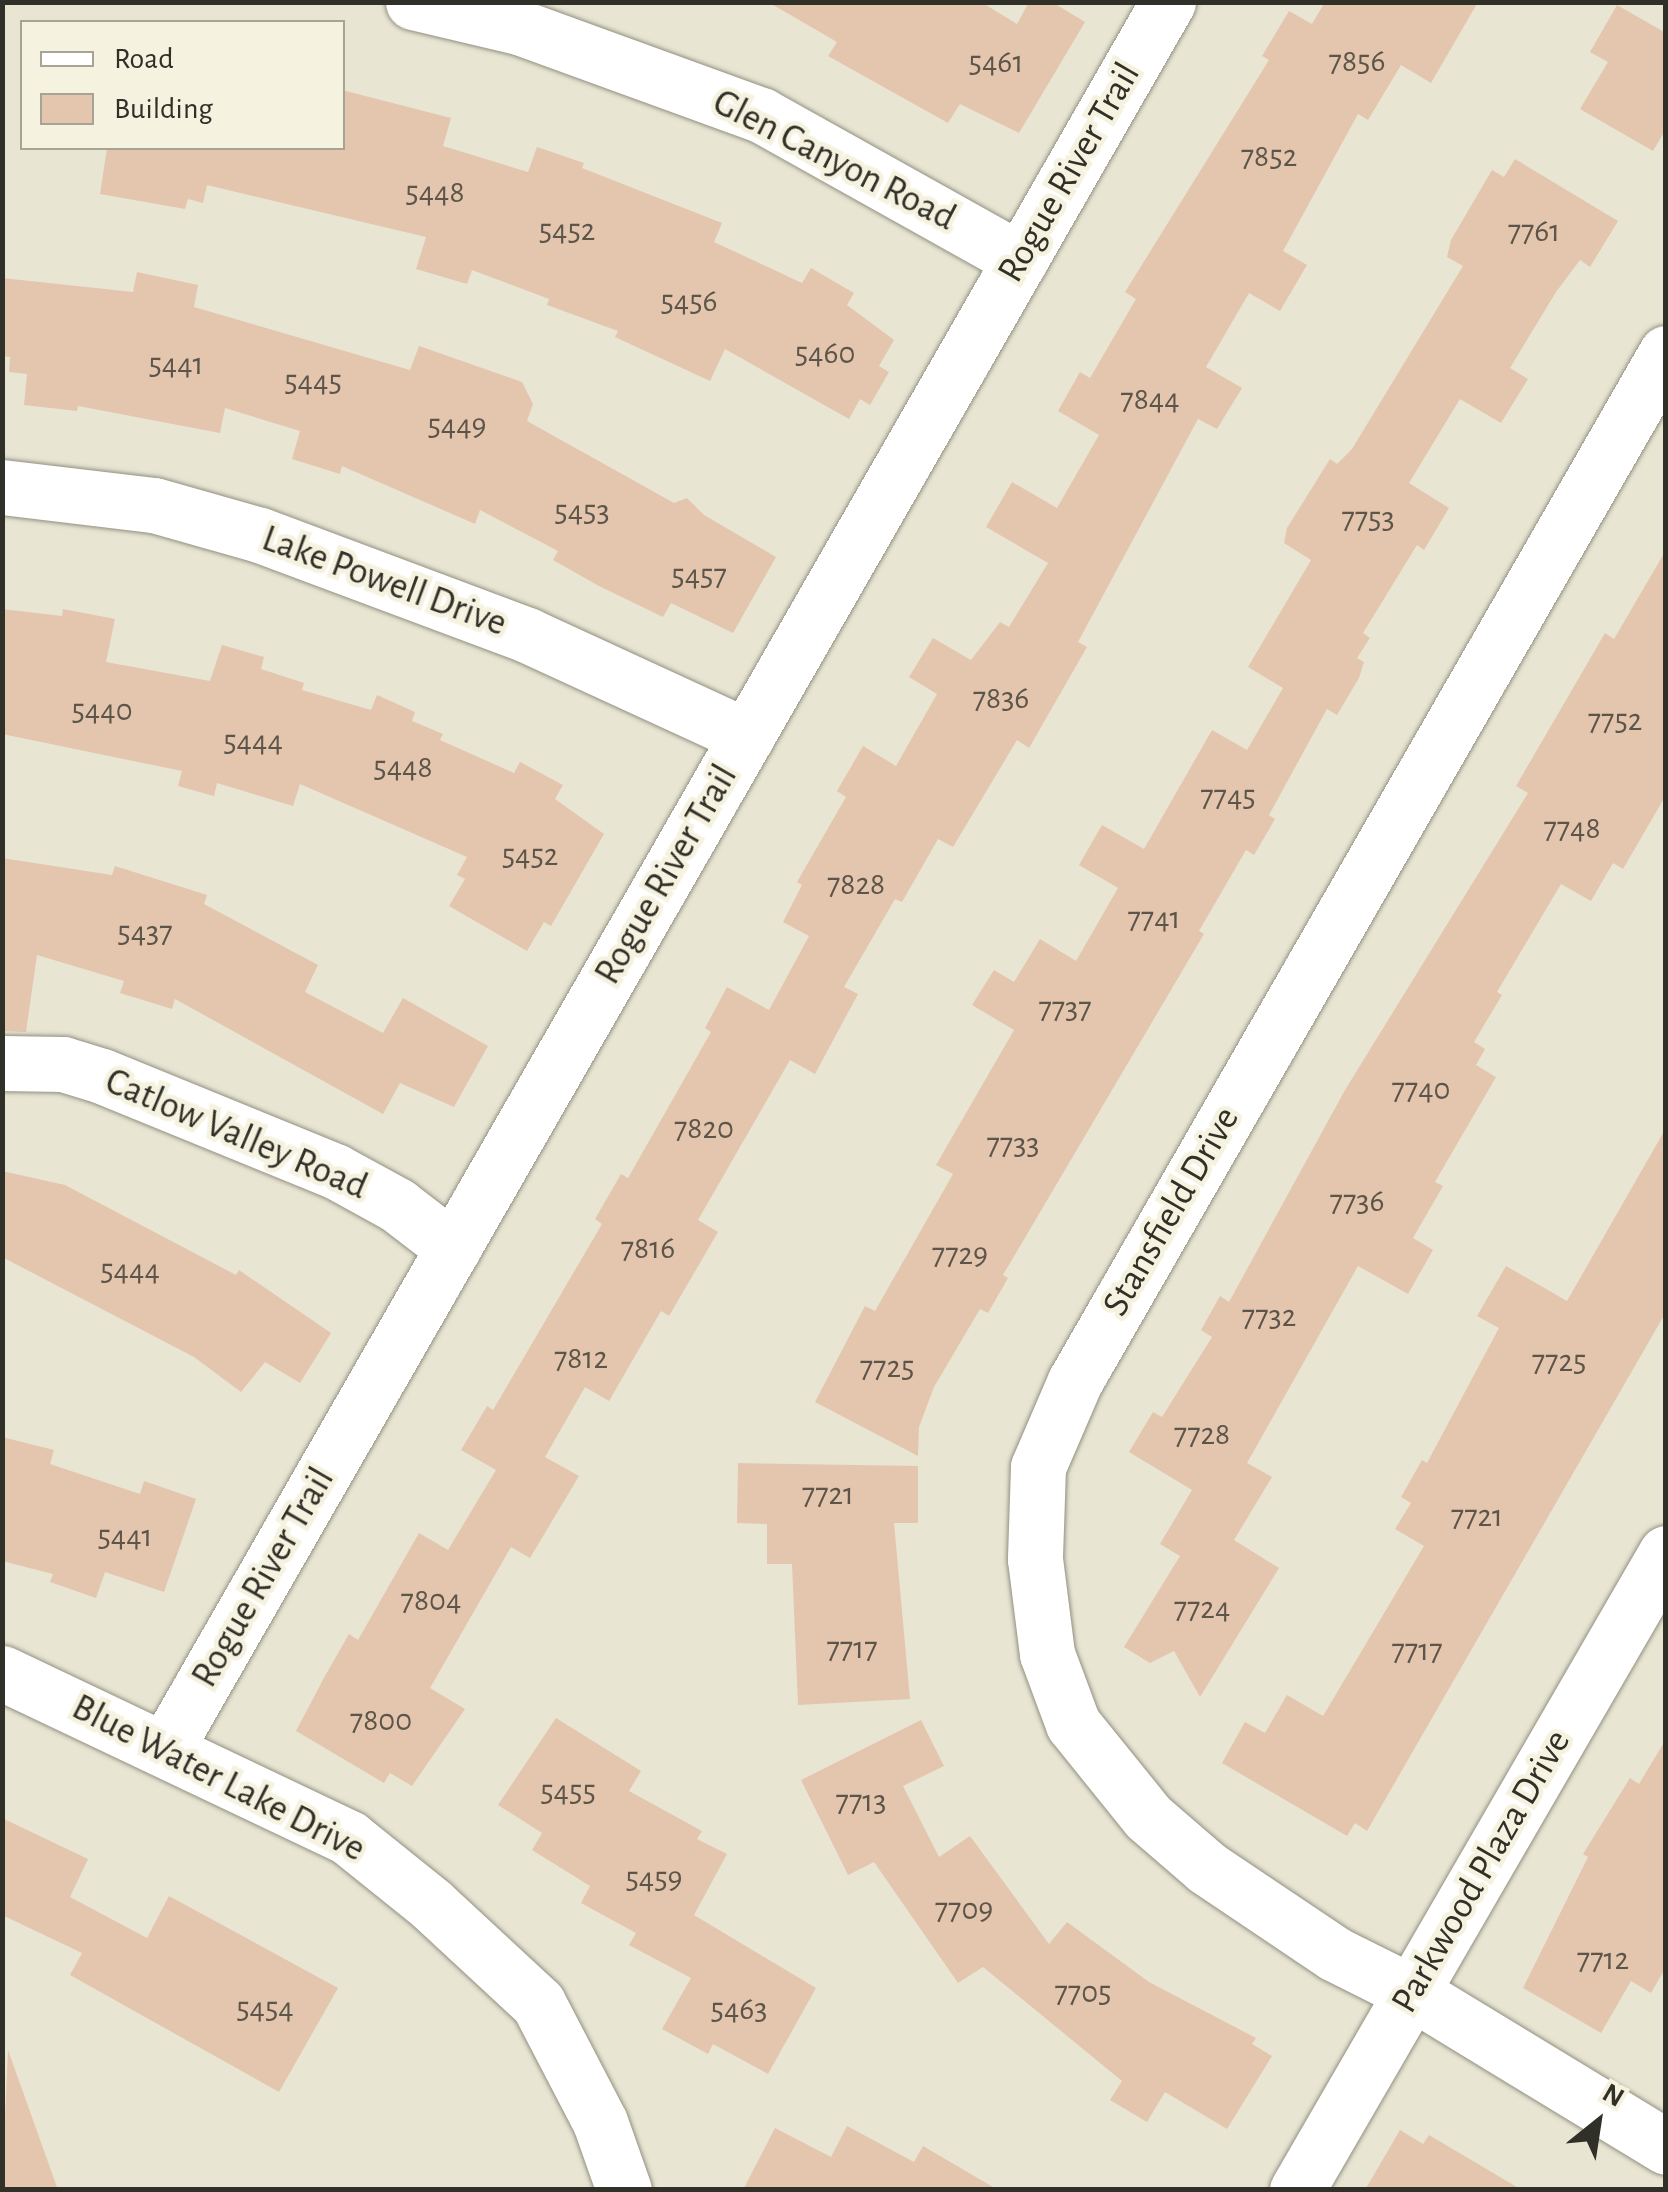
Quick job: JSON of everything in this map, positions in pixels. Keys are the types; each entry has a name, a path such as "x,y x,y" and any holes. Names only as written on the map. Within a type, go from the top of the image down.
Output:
{"street":[{"name":"Glen Canyon Road","path":"413,2 520,27 761,115 1020,260"},
{"name":"Rogue River Trail","path":"166,1748 1168,2"},
{"name":"Stansfield Drive","path":"1666,353 1075,1381 1038,1467 1036,1559 1047,1654 1073,1724 1148,1817 1207,1868 1335,1954 1413,1993 1666,2147"},
{"name":"Lake Powell Drive","path":"2,487 154,504 260,535 527,634 747,736"},
{"name":"Catlow Valley Road","path":"2,1063 63,1064 89,1072 334,1171 397,1205 454,1248"},
{"name":"Parkwood Plaza Drive","path":"1297,2190 1666,1553"},
{"name":"Blue Water Lake Drive","path":"2,1673 349,1838 538,2002 600,2122 624,2190"}],"building":[{"path":"768,2 981,2 1017,24 1029,2 1052,2 1085,22 1019,133 960,104 948,123 828,56 837,42"},
{"path":"1325,2 1478,2 1431,83 1401,65 1368,120 1358,114 1283,251 1307,265 1280,311 1249,293 1206,367 1242,388 1217,429 1198,419 1078,642 1087,647 1029,748 1017,740 953,847 938,839 902,902 895,899 844,987 858,994 815,1074 790,1060 698,1220 718,1232 669,1316 661,1311 609,1401 585,1387 545,1457 579,1476 530,1558 511,1547 430,1688 465,1709 412,1786 390,1773 384,1783 296,1731 325,1676 349,1634 358,1640 419,1533 448,1550 496,1470 461,1450 487,1406 493,1410 602,1224 595,1219 621,1174 628,1178 711,1032 705,1028 727,987 769,1010 809,936 783,922 802,885 797,882 846,797 837,791 863,746 896,766 937,694 909,677 933,638 971,660 1000,622 1009,627 1048,563 986,527 1012,482 1057,508 1099,435 1058,411 1080,372 1090,378 1136,299 1125,292 1269,60 1262,56 1289,11 1312,24"},
{"path":"1617,5 1666,33 1666,129 1653,151 1580,109 1608,62 1590,52"},
{"path":"345,91 451,118 443,146 528,172 537,147 584,163 582,168 722,223 714,242 802,283 811,268 854,293 847,305 894,340 879,366 889,372 870,405 860,399 849,419 725,349 710,381 615,337 618,331 547,305 549,299 472,270 467,284 416,269 426,237 207,185 203,203 188,199 185,209 100,194 107,150 345,150"},
{"path":"1515,159 1618,221 1590,267 1580,260 1556,292 1510,368 1528,379 1501,423 1460,399 1409,483 1449,508 1424,550 1417,545 1363,633 1370,638 1357,658 1364,662 1359,678 1337,715 1327,709 1269,815 1275,819 1254,855 1246,850 1199,931 1204,934 1003,1275 1008,1278 988,1313 980,1309 934,1387 919,1427 918,1456 815,1402 865,1306 875,1311 953,1174 936,1165 1014,1030 972,1005 994,970 1014,982 1040,939 1076,961 1118,888 1079,865 1102,825 1144,849 1212,730 1247,750 1283,688 1248,667 1311,560 1284,543 1287,528 1330,459 1337,464 1352,449 1463,266 1447,257 1451,240 1492,170 1504,177"},
{"path":"137,272 198,285 194,307 410,370 419,346 522,382 533,404 527,421 674,503 687,498 704,515 776,557 733,633 671,603 663,617 599,586 553,560 558,551 480,510 475,524 342,466 340,474 292,459 300,431 225,408 220,433 78,406 77,411 24,405 27,374 9,372 10,357 2,356 2,278 133,292"},
{"path":"1666,550 1666,795 1623,869 1613,863 1591,901 1561,884 1497,992 1502,995 1474,1042 1485,1049 1476,1065 1496,1077 1435,1182 1443,1186 1413,1238 1433,1250 1408,1294 1358,1266 1247,1463 1272,1477 1234,1540 1279,1568 1200,1697 1174,1651 1150,1663 1124,1647 1180,1556 1160,1544 1192,1490 1129,1452 1153,1412 1162,1417 1212,1337 1201,1330 1220,1296 1229,1302 1345,1090 1528,793 1516,786 1605,633 1614,639"},
{"path":"2,609 62,616 63,609 115,619 106,662 210,681 222,645 264,657 261,669 304,683 302,690 371,710 377,695 415,712 412,721 443,734 440,740 514,773 520,762 563,785 555,799 604,834 551,926 544,922 527,951 449,906 465,879 457,875 467,857 300,784 293,806 217,783 214,796 178,786 182,771 2,734"},
{"path":"2,858 112,875 115,866 207,895 204,904 318,965 305,992 383,1033 403,998 488,1046 454,1107 400,1083 383,1114 175,999 172,1009 120,993 124,981 37,955 26,1032 2,1031"},
{"path":"1666,1128 1666,1312 1367,1831 1355,1823 1347,1836 1222,1763 1245,1722 1265,1733 1287,1695 1323,1716 1424,1546 1395,1529 1411,1503 1401,1497 1422,1460 1427,1463 1499,1328 1477,1316 1506,1266 1567,1301"},
{"path":"2,1171 65,1185 236,1275 239,1270 331,1333 300,1383 265,1362 241,1392 194,1357 2,1257"},
{"path":"2,1437 54,1450 50,1464 140,1494 144,1481 196,1499 164,1592 105,1572 96,1598 50,1582 53,1574 2,1561"},
{"path":"738,1463 918,1466 918,1523 894,1523 910,1699 798,1705 792,1564 767,1564 767,1524 737,1523"},
{"path":"556,1718 641,1771 629,1791 702,1831 697,1839 727,1854 694,1915 816,1988 768,2074 713,2044 708,2054 662,2029 691,1978 629,1945 636,1933 581,1903 590,1886 532,1850 542,1833 498,1805"},
{"path":"921,1720 944,1766 903,1786 939,1857 970,1836 1049,1944 1067,1922 1149,1982 1256,2038 1252,2044 1272,2056 1227,2129 1165,2092 1147,2122 1110,2100 1122,2081 983,1967 958,1983 874,1862 848,1875 801,1780"},
{"path":"1666,1739 1666,1967 1651,1993 1631,1981 1601,2033 1523,1988 1588,1857 1583,1854 1630,1778 1639,1784"},
{"path":"2,1818 88,1859 70,1897 147,1938 169,1896 338,1988 279,2092 70,1975 82,1953 2,1915"},
{"path":"8,2050 58,2190 2,2190"},
{"path":"847,2126 914,2162 923,2146 998,2190 743,2190 775,2128 831,2157"},
{"path":"1400,2130 1423,2144 1429,2135 1522,2190 1365,2190"}]}
